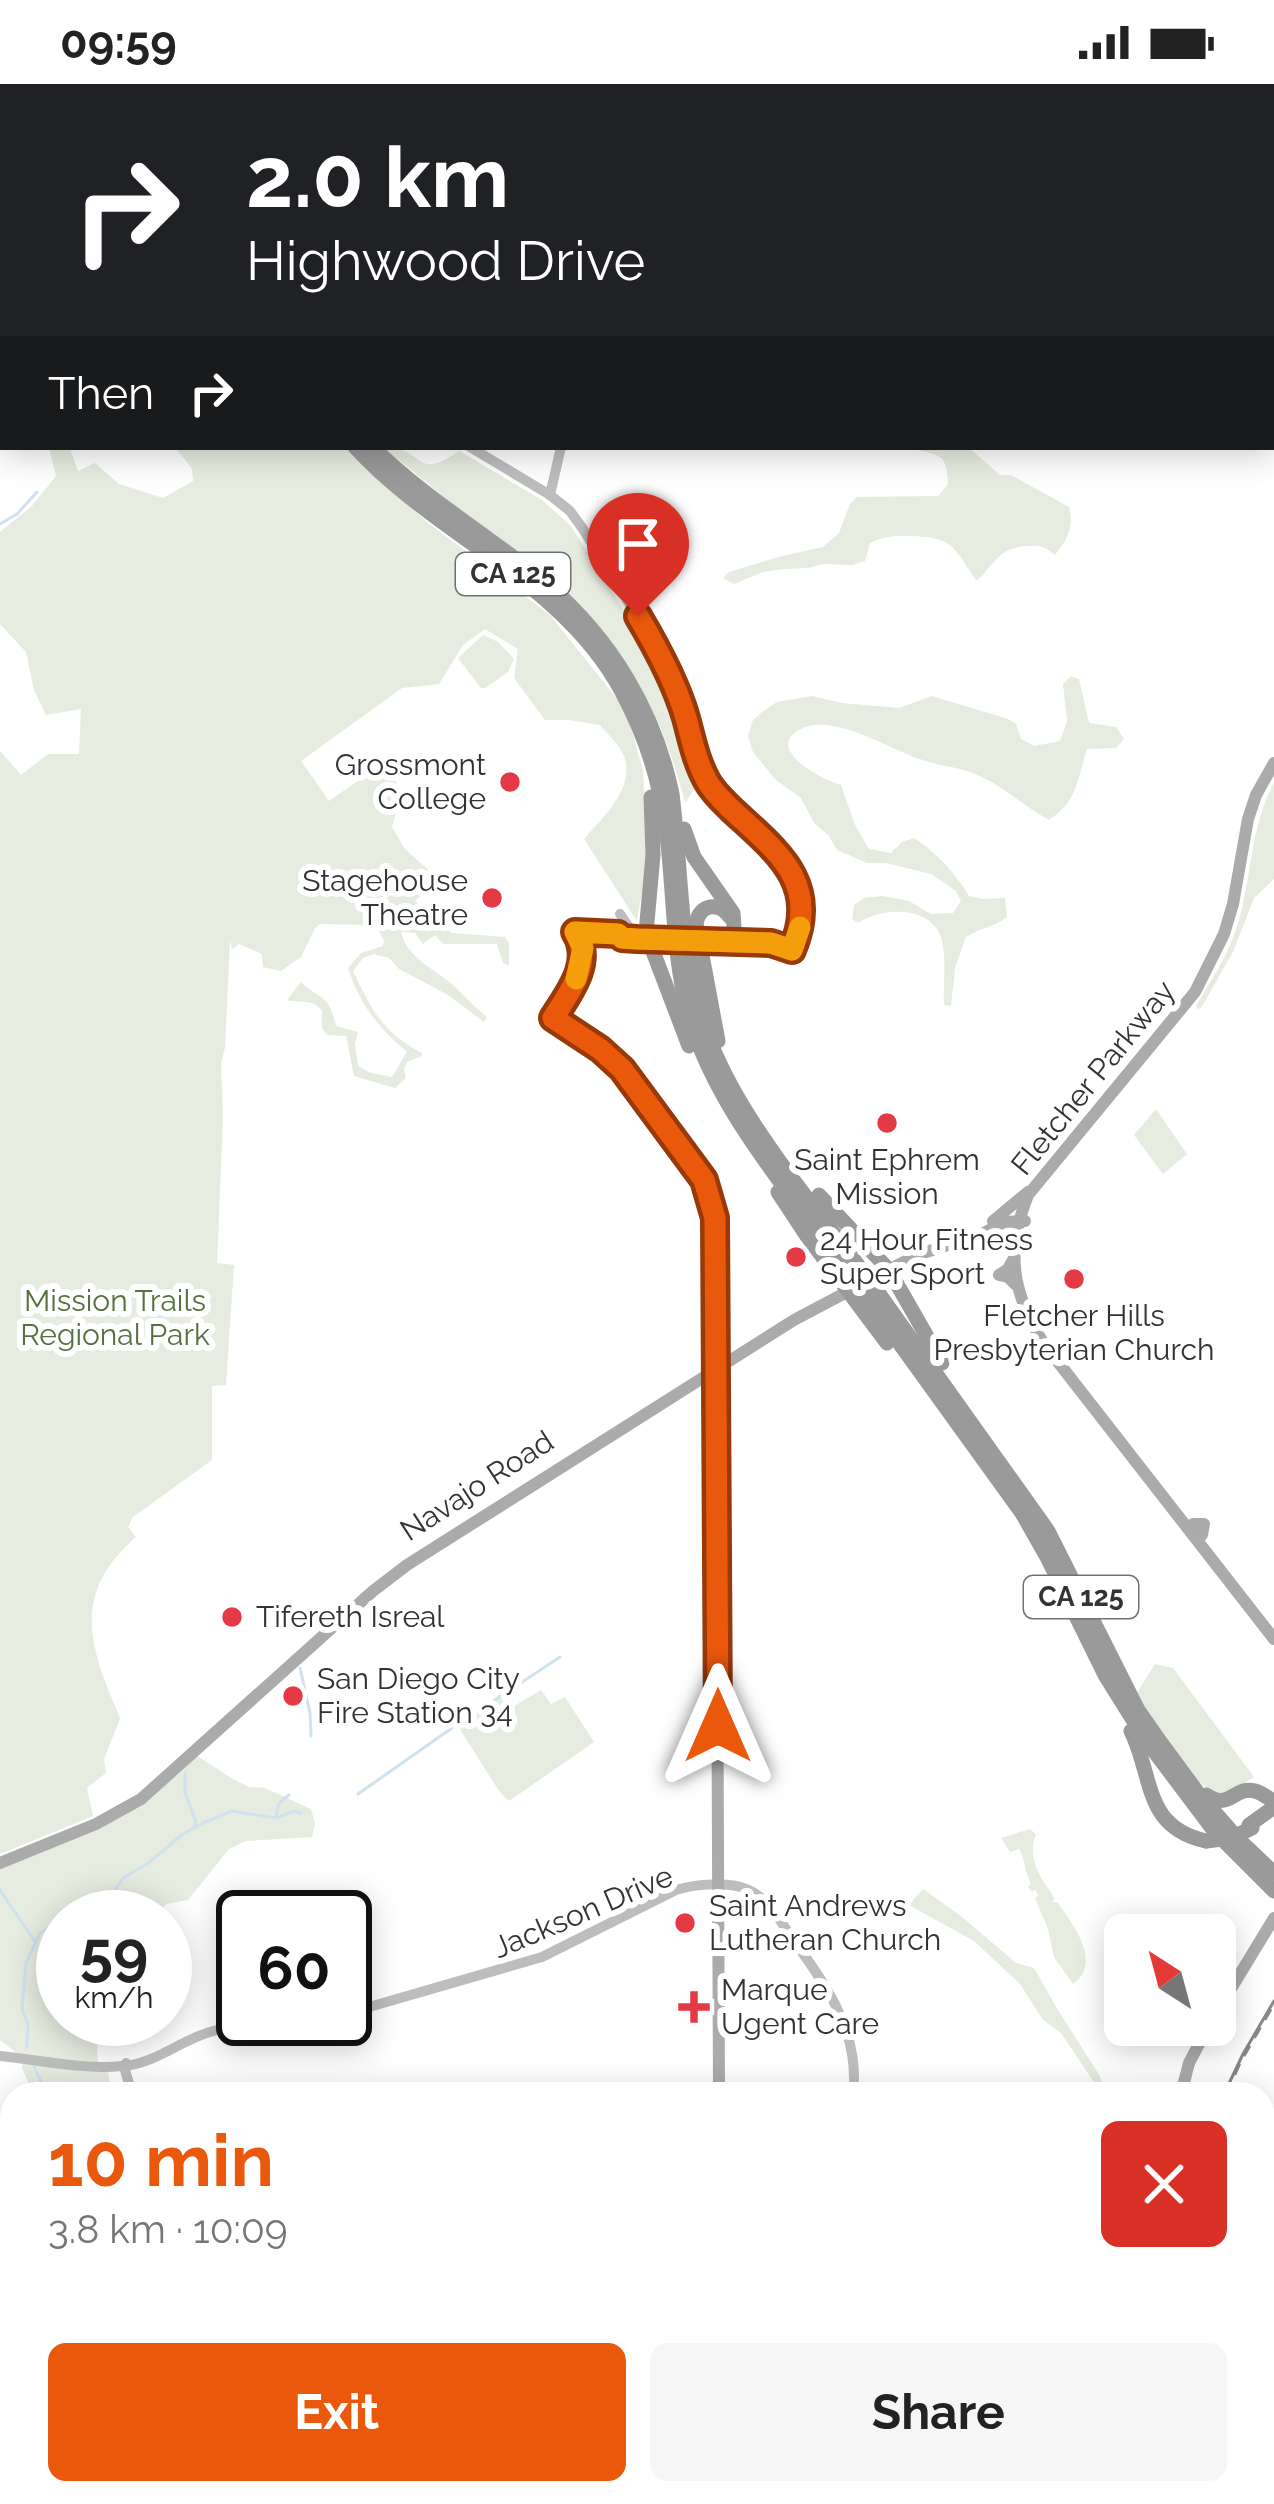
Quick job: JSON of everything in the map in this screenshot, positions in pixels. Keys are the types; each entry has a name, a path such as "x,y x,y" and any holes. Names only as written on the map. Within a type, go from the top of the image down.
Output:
{"highway":[{"name":"CA 125","path":"358,450 405,496 518,577 575,627 608,669 639,729 661,796 681,982 709,1070 744,1129 1048,1531 1138,1710 1274,1886"},
{"name":"CA 125","path":"376,450 440,506 543,581 583,619 634,688 666,763 693,986 719,1066 856,1280"},
{"path":"639,729 652,808 650,936 690,1049 714,1098 754,1155 856,1280"},
{"path":"666,763 688,842 733,914 733,939"},
{"path":"680,864 707,1011 744,1092 787,1155 886,1268 976,1438"},
{"path":"671,894 672,979 690,1049"},
{"path":"719,1043 696,925 699,914 708,907 724,909 733,939"},
{"path":"787,1155 856,1280"},
{"name":"CA 125","path":"990,1458 1037,1537 1106,1675 1178,1785 1240,1858 1274,1886"},
{"path":"1106,1675 1140,1751 1150,1793 1174,1828 1205,1839 1224,1836 1251,1826 1274,1806"},
{"path":"1161,1743 1210,1798 1223,1801 1252,1790 1274,1806"},
{"path":"1205,1839 1173,1823 1159,1806 1161,1796 1175,1794 1240,1858"},
{"path":"1274,1806 1246,1794 1232,1810 1274,1886"}],"main road":[{"path":"475,450 550,495 583,529 651,638 675,689 710,788 778,853 799,888 803,908 792,950 733,939 622,938 575,932 583,948 578,976 553,1018 622,1069 704,1180 715,1218 716,1718 711,1886 717,2082"},
{"path":"550,495 559,450"},
{"name":"Fletcher Parkway","path":"1142,1062 1184,1008 1214,956 1234,904 1248,819 1274,764"},
{"name":"Fletcher Parkway","path":"1274,777 1256,814 1244,891 1210,979 1191,1007 1037,1182 1022,1221 1021,1256 1025,1290 1040,1328 1274,1627"},
{"path":"620,914 650,936"},
{"name":"Fletcher Parkway","path":"1022,1221 1041,1184 1077,1138"},
{"path":"988,1228 1037,1182"},
{"name":"Navajo Road","path":"0,1860 116,1809 156,1782 390,1571 663,1397 746,1350 791,1315 856,1280 917,1255 1003,1223 1022,1221"},
{"path":"988,1228 1010,1227 1021,1256 999,1275 1016,1285 1044,1344 1274,1639"},
{"name":"Navajo Road","path":"0,1860 119,1813 160,1785 394,1574 856,1280"},
{"path":"650,1412 663,1397"},
{"path":"1143,1472 1149,1492"},
{"path":"160,1785 191,1750"},
{"name":"Jackson Drive","path":"372,2009 542,1958 688,1886 744,1888 768,1904 826,1985 857,2055 854,2080"},
{"path":"711,1886 724,1988 718,2082"},
{"path":"1236,1961 1274,1886"},
{"path":"1236,1980 1274,1918"},
{"name":"Jackson Drive","path":"126,2064 216,2026"},
{"name":"Jackson Drive","path":"844,2026 854,2080"},
{"name":"Jackson Drive","path":"0,2054 126,2064 152,2060 216,2031"},
{"path":"1179,2082 1191,2046"},
{"path":"126,2064 129,2082"}],"green space":[{"name":"Mission Trails Regional Park","path":"50,450 70,450 78,471 95,463 119,484 163,498 193,481 192,469 177,450 347,450 427,522 550,615 626,710 643,771 645,874 637,921 584,839 621,791 626,768 620,748 600,725 545,720 514,678 518,649 485,629 463,645 439,684 402,688 301,761 329,801 385,762 402,793 392,827 404,848 433,874 434,883 415,901 452,933 505,937 509,966 503,963 497,944 443,944 435,935 423,944 415,933 401,932 424,964 487,1017 484,1022 389,958 374,954 363,958 353,971 372,1008 397,1037 422,1053 407,1062 406,1078 395,1088 354,1076 346,1036 327,1035 322,1011 315,1004 287,1000 301,982 327,1002 336,1026 358,1032 358,1066 392,1077 407,1052 371,1014 348,968 361,953 383,946 376,925 320,924 301,957 281,971 263,967 262,954 239,944 232,949 230,940 221,1063 217,1263 234,1265 226,1385 212,1386 212,1460 133,1517 128,1527 136,1537 105,1573 97,1591 92,1609 95,1648 120,1719 104,1759 106,1773 87,1788 93,1816 0,1854 0,751 21,775 48,754 79,754 81,709 46,715 34,690 26,652 0,624 0,532 31,507 56,476"},
{"path":"387,450 402,450 426,464 459,451 542,500 571,526 644,643 679,724 698,783 685,803 649,703 589,616"},
{"path":"919,450 971,450 1000,475 1011,475 1069,507 1070,526 1055,555 1039,546 1010,550 977,581 944,541 908,536 870,543 865,561 852,565 763,572 734,584 723,578 729,572 823,547 839,533 857,497 938,496 948,484 947,473 943,460"},
{"path":"483,635 498,642 514,659 508,672 481,688 458,658"},
{"path":"1071,676 1079,679 1089,723 1116,727 1124,739 1116,748 1087,749 1071,797 1049,820 977,775 923,760 843,728 811,726 789,739 793,756 802,764 841,785 869,849 891,853 914,838 945,864 969,896 1005,898 1007,917 966,937 955,968 951,1006 944,1005 941,937 927,919 891,912 858,923 852,919 854,905 864,898 882,896 909,901 931,914 953,913 961,901 956,891 931,874 867,863 837,850 801,798 776,780 753,752 748,736 753,720 777,702 813,696 899,708 932,696 1008,719 1016,724 1021,739 1034,746 1060,741 1067,721 1063,684"},
{"path":"1274,783 1274,879 1254,898 1233,952 1197,1009 1238,925 1257,830"},
{"path":"1156,1109 1187,1154 1163,1174 1134,1135"},
{"path":"1155,1664 1173,1668 1254,1777 1224,1797 1186,1768 1135,1696"},
{"path":"541,1690 551,1704 565,1697 594,1742 509,1801 456,1723 500,1696 508,1710"},
{"path":"197,1756 249,1787 265,1788 311,1809 315,1824 312,1837 246,1841 229,1849 192,1895 192,1890 36,1890 36,2046 97,2046 98,2065 108,2072 109,2082 28,2082 23,2058 0,2040 0,1867 97,1827"},
{"path":"1030,1829 1036,1834 1036,1868 1055,1899 1052,1902 1057,1902 1082,1943 1085,1965 1073,1984 1054,1957 1036,1890 1028,1887 1031,1883 1021,1853 1019,1849 1010,1852 1001,1838"},
{"path":"923,1889 1016,1963 1034,1968 1102,2082 1094,2082 1020,1984 974,1941 909,1905"}],"waterway":[{"path":"0,524 37,492"},
{"path":"455,1726 560,1657"},
{"path":"300,1668 311,1736"},
{"path":"358,1794 452,1728"},
{"path":"185,1773 194,1828"},
{"path":"276,1816 279,1803 289,1795"},
{"path":"115,1890 123,1878 183,1834 232,1811 275,1818 301,1813"},
{"path":"0,1890 36,1943"},
{"path":"27,2047 28,2024 22,2009 26,1963 36,1942"},
{"path":"34,2066 41,2082"}],"tram line":[{"path":"1230,2082 1274,2001"}],"railway":[{"path":"1231,2082 1274,2004"}],"slow traffic":[{"path":"576,979 583,948 575,932 771,943 792,950 800,927"}],"place":[{"name":"Grossmont College","path":"510,782"},
{"name":"Stagehouse Theatre","path":"492,898"},
{"name":"Saint Ephrem Mission","path":"887,1123"},
{"name":"24 Hour Fitness Super Sport","path":"796,1257"},
{"name":"Fletcher Hills Presbyterian Church","path":"1074,1279"},
{"name":"Tifereth Isreal","path":"232,1617"},
{"name":"San Diego City Fire Station 34","path":"293,1696"},
{"name":"Saint Andrews Lutheran Church","path":"685,1923"},
{"name":"Marque Ugent Care","path":"694,2007"}],"route":[{"path":"638,616 675,689 710,788 785,861 803,908 792,950 771,943 575,932 583,948 578,976 553,1018 622,1069 704,1180 712,1204 718,1375 718,1726"}]}
